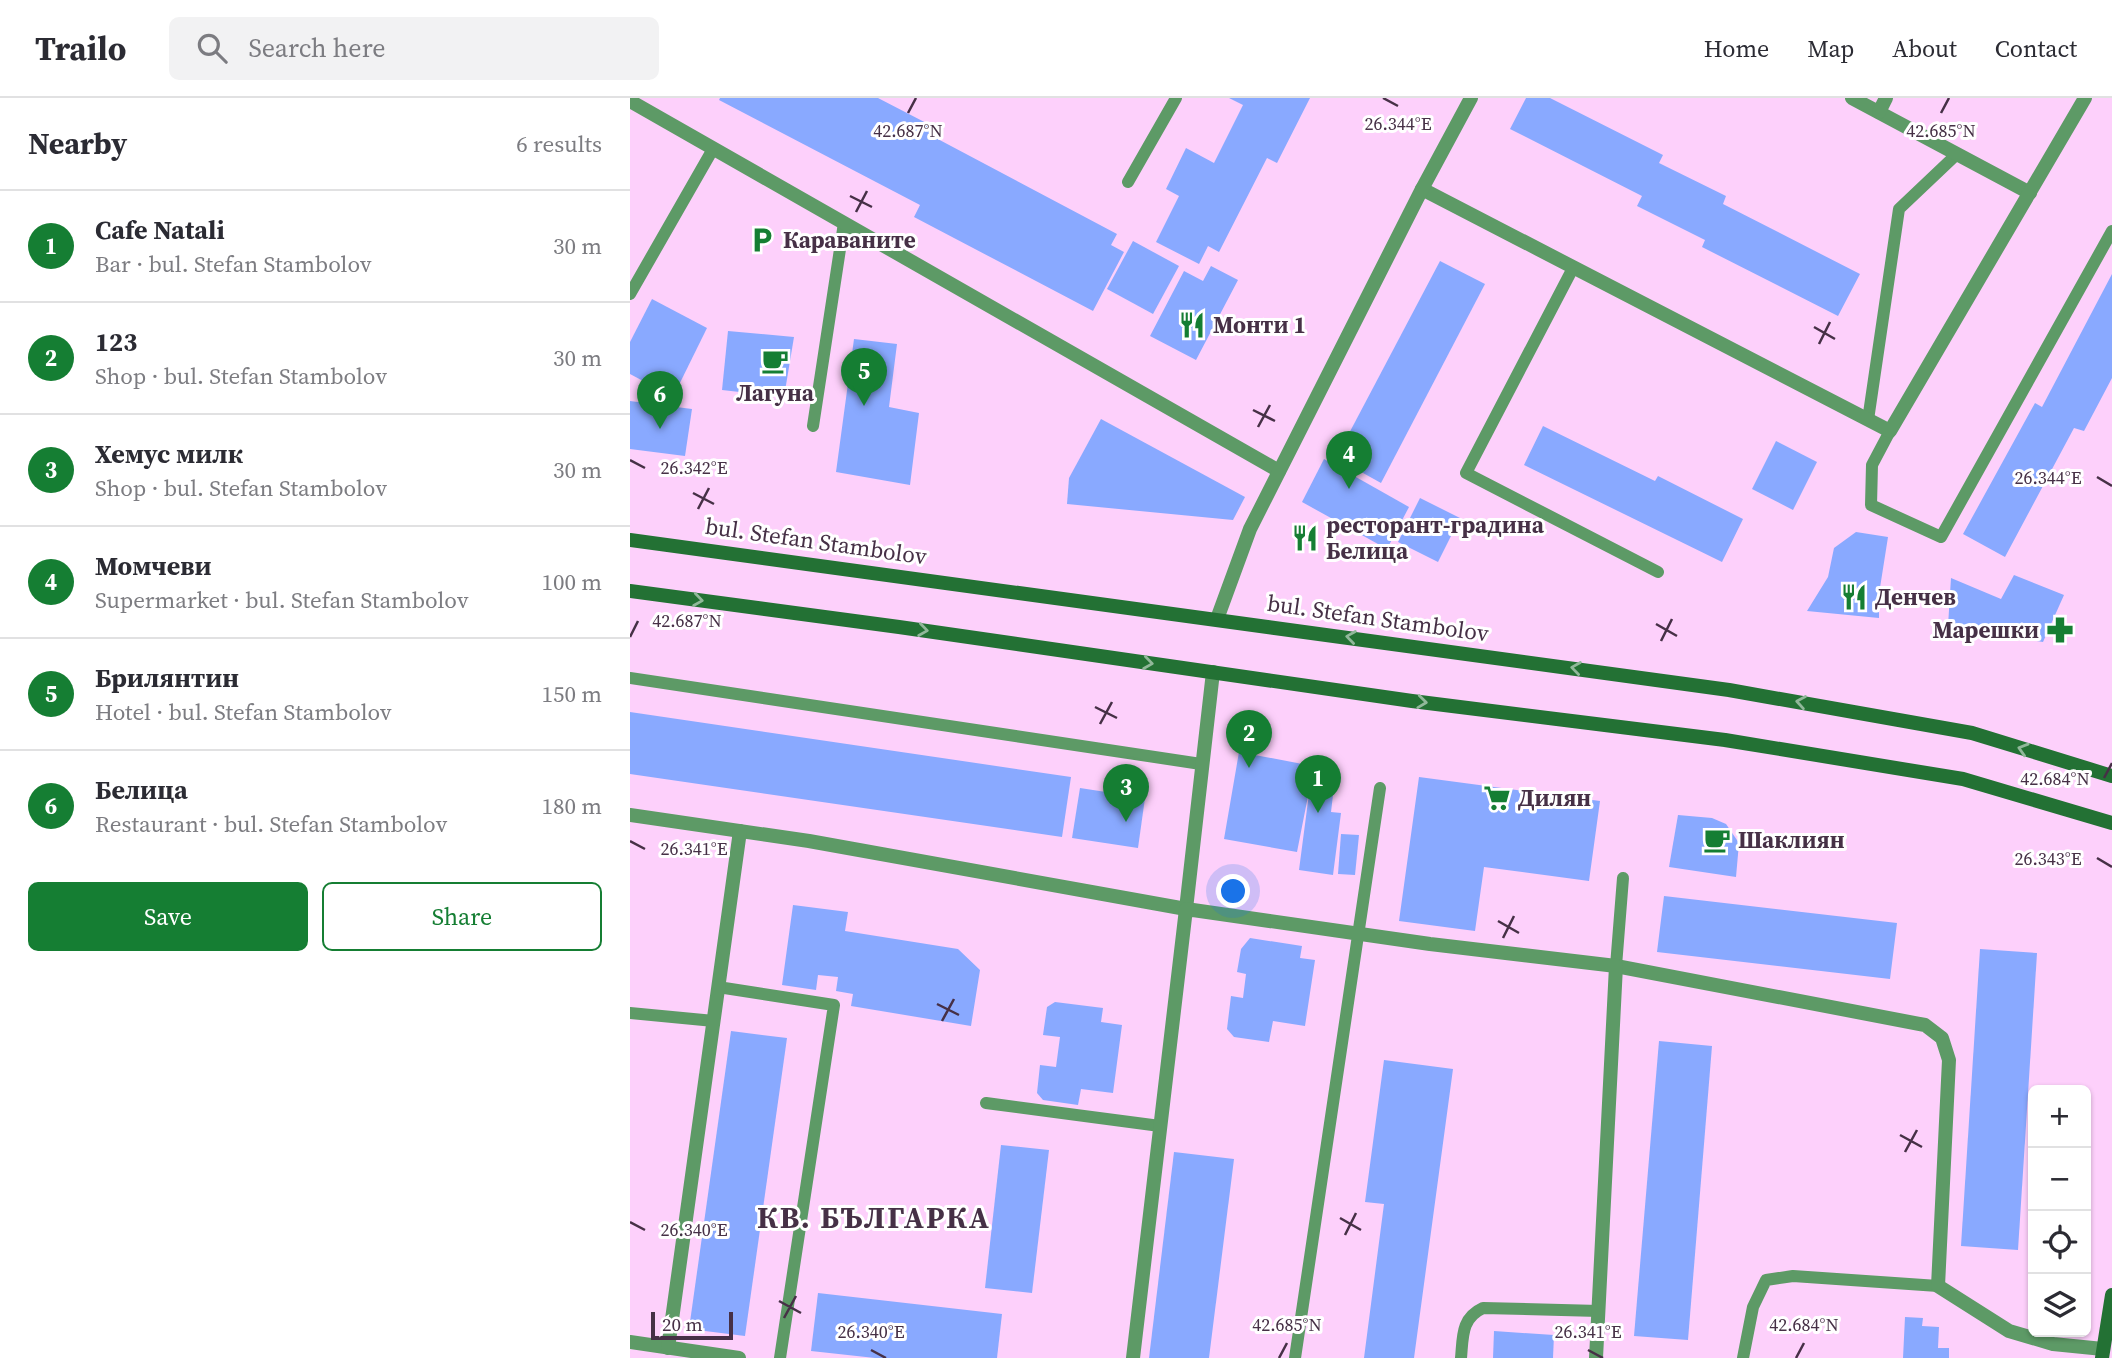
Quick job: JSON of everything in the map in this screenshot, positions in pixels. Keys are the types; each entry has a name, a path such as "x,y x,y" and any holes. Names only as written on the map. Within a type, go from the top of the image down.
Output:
{"main road":[{"name":"bul. Stefan Stambolov","path":"630,540 1729,690 1972,733 2112,776"},
{"path":"630,591 1412,701 1725,740 1963,779 2112,823"},
{"path":"2103,1353 2112,1295"}],"street":[{"path":"1217,619 1250,529 1471,98"},
{"path":"1852,98 2030,192"},
{"path":"1878,112 1886,98"},
{"path":"1422,189 1890,431 2085,98"},
{"path":"630,101 1279,471"},
{"path":"1133,1358 1213,672"},
{"path":"630,816 808,841 1186,909 1358,934 1616,966 1925,1025 1942,1038 1948,1060 1938,1286 2009,1331 2053,1344 2103,1353"},
{"path":"668,1348 740,831"},
{"path":"1596,1358 1616,966"},
{"path":"630,1342 738,1358"}],"lane":[{"path":"1128,182 1176,98"},
{"path":"630,294 713,149"},
{"path":"1868,420 1899,209 1957,154"},
{"path":"813,426 844,223"},
{"path":"1890,431 1872,465 1871,505 1941,537 2112,231"},
{"path":"1573,268 1465,473 1658,572"},
{"path":"630,678 1201,764"},
{"path":"1295,1358 1380,788"},
{"path":"1616,966 1623,878"},
{"path":"718,987 834,1004 780,1358"},
{"path":"630,1013 713,1021"},
{"path":"986,1103 1160,1126"},
{"path":"1743,1358 1753,1307 1766,1280 1793,1276 1938,1286"},
{"path":"1461,1358 1465,1323 1469,1316 1483,1308 1599,1311"}],"building":[{"path":"878,98 934,127 934,137 1117,234 1111,245 1124,252 1093,311 914,217 920,205 719,100"},
{"path":"1229,98 1310,98 1277,163 1267,158 1219,252 1208,246 1199,264 1156,242 1179,196 1166,189 1186,148 1214,163 1243,105"},
{"path":"1526,98 1550,98 1663,155 1659,163 1726,196 1723,204 1860,274 1838,316 1702,247 1705,240 1637,206 1642,196 1510,129"},
{"path":"1133,241 1179,266 1153,314 1107,289"},
{"path":"1440,261 1485,284 1381,483 1336,458"},
{"path":"1211,266 1238,280 1196,360 1150,336 1184,271 1203,281"},
{"path":"2112,274 2112,378 2084,431 2074,428 2005,557 1963,534 2035,403 2042,407"},
{"path":"652,299 707,328 673,397 630,374 630,342"},
{"path":"728,331 794,337 784,397 722,390"},
{"path":"854,339 897,344 889,407 919,413 910,485 836,472"},
{"path":"630,401 692,409 685,456 630,449"},
{"path":"1101,419 1245,497 1233,520 1067,504 1069,478"},
{"path":"1543,426 1655,481 1658,476 1743,519 1722,562 1524,465"},
{"path":"1776,441 1817,462 1793,510 1752,489"},
{"path":"1324,459 1409,507 1387,549 1302,502"},
{"path":"1420,498 1460,518 1438,562 1398,542"},
{"path":"1856,532 1888,537 1879,594 1879,618 1807,611 1828,577 1834,548"},
{"path":"2014,575 2064,595 2043,642 1948,626 1951,578 2001,599"},
{"path":"630,712 1071,777 1062,837 630,774"},
{"path":"1239,752 1313,766 1311,775 1335,778 1331,812 1341,813 1333,875 1299,870 1310,786 1297,852 1224,839"},
{"path":"1419,777 1600,801 1589,881 1484,867 1475,931 1399,921"},
{"path":"1080,788 1145,798 1138,848 1072,838"},
{"path":"1678,815 1712,818 1726,824 1739,843 1736,877 1669,867"},
{"path":"1341,834 1359,835 1355,875 1338,874"},
{"path":"1664,896 1897,923 1890,979 1657,952"},
{"path":"793,905 848,912 845,931 958,949 980,970 971,1026 851,1006 853,994 836,991 838,977 818,975 816,990 782,985"},
{"path":"1250,938 1302,946 1300,958 1315,960 1305,1026 1273,1021 1269,1042 1234,1037 1227,1029 1231,996 1243,998 1246,974 1237,972 1241,949"},
{"path":"1980,949 2037,953 2018,1250 1961,1246"},
{"path":"1055,1002 1103,1008 1101,1022 1122,1025 1113,1093 1081,1089 1078,1105 1043,1100 1037,1093 1040,1065 1056,1067 1060,1037 1043,1035 1047,1007"},
{"path":"731,1031 787,1038 745,1336 689,1329"},
{"path":"1659,1041 1712,1046 1688,1340 1634,1336"},
{"path":"1384,1060 1453,1069 1414,1358 1364,1358 1384,1204 1365,1202"},
{"path":"1001,1145 1049,1150 1032,1293 985,1288"},
{"path":"1174,1152 1234,1159 1209,1358 1149,1358"},
{"path":"818,1293 1002,1314 997,1358 875,1358 811,1351"},
{"path":"1905,1317 1923,1318 1922,1326 1939,1327 1938,1348 1949,1348 1949,1358 1903,1358"},
{"path":"1494,1331 1554,1335 1553,1358 1493,1358"}],"place":[{"name":"Караваните","path":"762,240"},
{"name":"Монти 1","path":"1192,325"},
{"name":"Лагуна","path":"775,361"},
{"name":"Брилянтин","path":"864,406"},
{"name":"Белица","path":"660,429"},
{"name":"Момчеви","path":"1349,489"},
{"name":"ресторант-градина Белица","path":"1305,538"},
{"name":"Денчев","path":"1854,597"},
{"name":"Марешки","path":"2060,630"},
{"name":"123","path":"1249,768"},
{"name":"Дилян","path":"1497,798"},
{"name":"Cafe Natali","path":"1318,813"},
{"name":"Хемус милк","path":"1126,822"},
{"name":"Шаклиян","path":"1717,840"}],"district":[{"name":"КВ. БЪЛГАРКА","path":"874,1218"}]}
